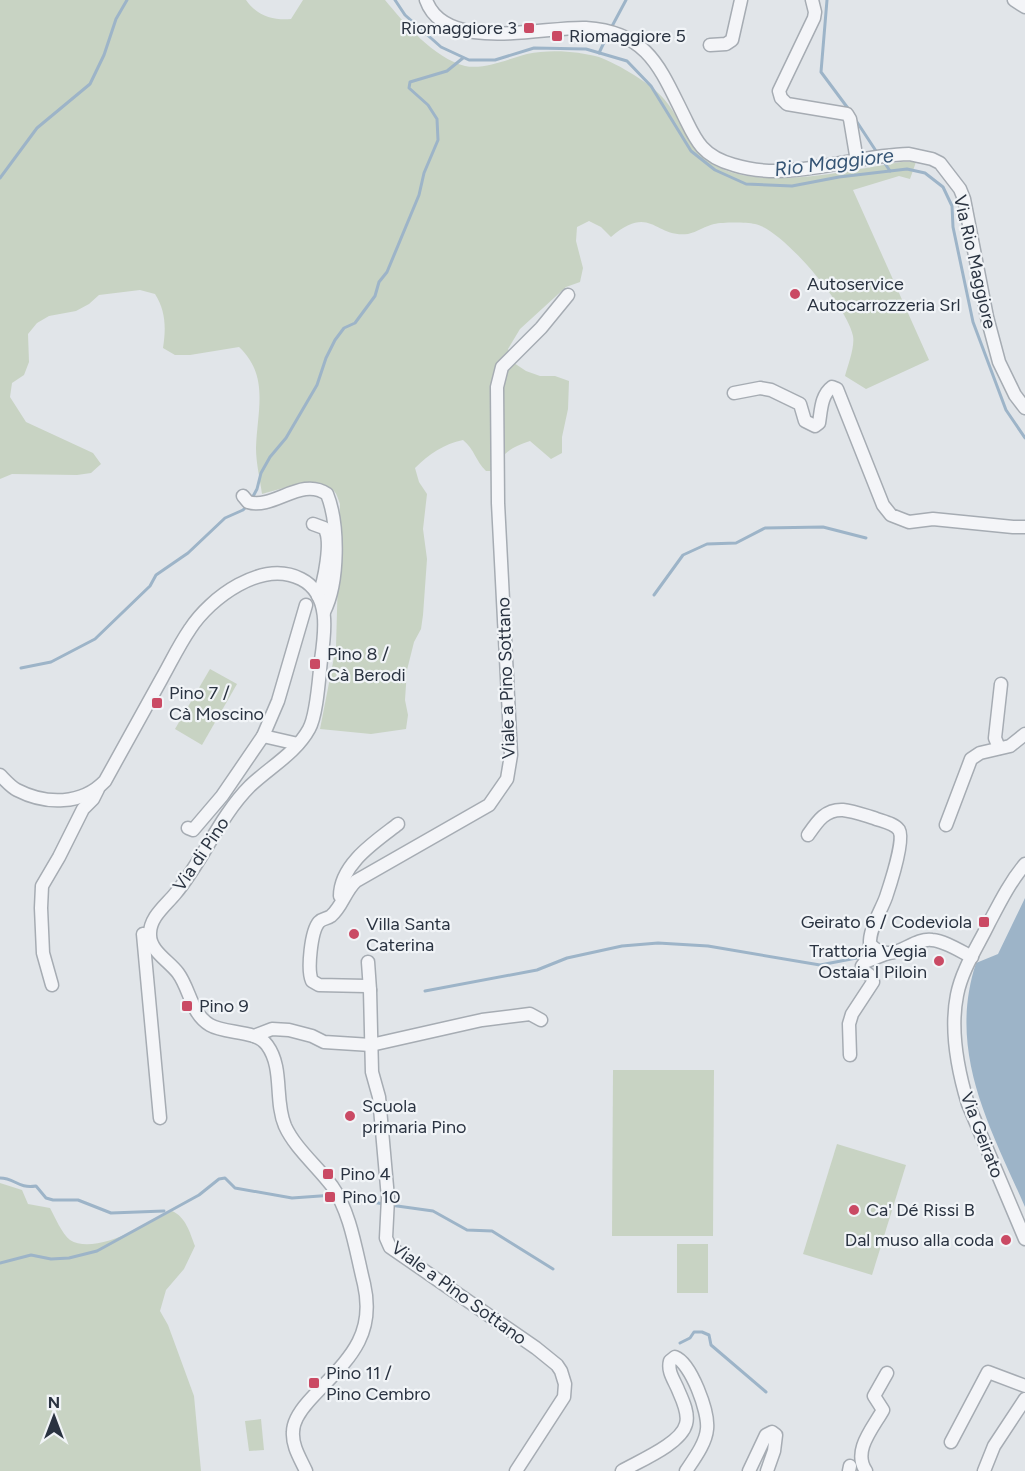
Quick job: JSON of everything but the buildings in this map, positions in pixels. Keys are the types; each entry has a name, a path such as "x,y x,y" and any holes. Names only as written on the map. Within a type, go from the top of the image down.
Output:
{"street":[{"name":"Via Rio Maggiore","path":"426,0 438,18 463,30 482,33 531,33 586,28 628,38 657,62 703,148 715,157 731,164 768,173 902,154 922,156 940,163 954,180 964,199 987,316 999,362 1015,395 1025,408"},
{"path":"710,45 726,44 732,40 741,0"},
{"path":"812,0 814,18 779,91 780,95 787,104 847,114 850,119 857,161"},
{"path":"1014,0 1025,8"},
{"name":"Viale a Pino Sottano","path":"516,1471 562,1402 565,1384 561,1371 536,1348 390,1247 386,1238 388,1198 380,1097 372,1072 370,990 366,986 319,985 312,981 309,974 314,929 321,920 331,916 348,888 356,881 489,805 507,779 511,755 498,503 497,387 502,367 541,328 568,295"},
{"path":"734,393 760,388 771,390 800,404 805,421 815,426 819,423 827,391 832,387 837,389 883,505 891,515 909,522 933,519 1013,527 1025,526"},
{"path":"243,496 248,502 258,504 291,492 308,489 316,489 327,494 330,502 335,552 332,593 324,612"},
{"path":"313,524 324,528 328,536 325,576 318,596"},
{"name":"Via di Pino","path":"52,985 43,953 40,908 42,886 83,809 105,781 191,627 228,591 250,579 281,574 299,578 310,585 318,596 324,612 325,633 311,726 298,744 252,784 237,801 186,881 154,918 150,937 154,949 182,979 197,1014 207,1024 254,1036"},
{"path":"188,828 194,830 215,805 263,736 278,701 306,605"},
{"path":"999,748 995,738 1001,684"},
{"path":"946,825 953,801 971,759 980,753 1010,746 1025,734"},
{"path":"263,736 298,744"},
{"path":"0,775 16,790 43,799 62,801 81,798 98,788"},
{"path":"808,835 824,815 840,810 865,815 898,829 900,844 893,873 870,941 876,950 888,953"},
{"name":"Viale a Pino Sottano","path":"341,900 341,886 353,865 369,847 398,824"},
{"name":"Via Geirato","path":"1025,864 1014,877 972,957 957,994 955,1013 956,1047 963,1087 989,1157 1025,1239"},
{"path":"160,1118 143,930 146,918 153,907 158,904 165,906"},
{"path":"850,1055 849,1024 852,1014 873,982 873,977 863,970 862,966 865,962 922,941 932,940 972,957"},
{"path":"368,962 370,990"},
{"path":"254,1036 272,1029 289,1030 324,1042 371,1045 482,1020 530,1014 541,1020"},
{"path":"254,1036 267,1044 273,1057 278,1103 286,1128 332,1186 345,1212 368,1307 365,1330 353,1352 300,1410 292,1428 294,1447 306,1471"},
{"path":"622,1471 666,1447 682,1434 687,1422 686,1408 669,1368 670,1361 675,1357 684,1363 696,1387 707,1426 696,1456 686,1471"},
{"path":"951,1442 988,1372 1025,1386"},
{"path":"866,1471 860,1456 865,1439 883,1410 874,1396 886,1373"},
{"path":"984,1471 994,1446 1025,1399"},
{"path":"749,1471 764,1438 772,1432 776,1435 776,1444 767,1471"}],"green space":[{"path":"0,0 246,0 260,13 272,18 291,19 303,0 385,0 410,29 431,48 453,62 465,66 488,65 536,52 554,51 591,55 615,64 659,93 696,149 714,165 737,174 764,178 793,178 901,162 916,162 910,179 899,176 853,190 929,360 866,389 845,376 852,351 853,336 840,307 797,254 767,229 755,224 718,223 688,234 677,234 644,222 624,227 611,237 601,227 589,221 577,227 576,241 583,268 580,282 566,287 520,329 508,349 514,363 526,371 569,381 562,453 551,459 530,441 512,449 504,455 492,471 486,471 463,440 437,450 415,468 419,482 427,494 423,529 427,559 421,629 414,642 407,670 406,729 371,734 320,729 336,647 340,504 334,491 319,484 299,485 262,494 256,454 258,382 249,358 239,347 190,355 175,355 163,348 164,320 159,300 155,294 140,290 99,295 76,311 49,316 37,323 28,334 29,362 24,375 12,383 10,397 26,422 93,453 101,464 91,473 77,475 12,474 0,479"},
{"path":"210,669 237,684 202,745 175,729"},
{"path":"613,1070 714,1070 713,1236 612,1236"},
{"name":"Ca' Dé Rissi B","path":"837,1144 906,1165 872,1275 803,1254"},
{"path":"0,1183 22,1190 28,1204 50,1208 67,1237 81,1244 93,1244 122,1236 172,1211 184,1221 195,1246 184,1269 166,1290 160,1311 168,1325 194,1396 201,1471 0,1471"},
{"path":"677,1244 708,1244 708,1293 677,1293"},
{"path":"261,1419 264,1450 249,1451 245,1421"}],"water":[{"path":"1025,898 1025,1207 986,1118 970,1058 966,1027 968,996 976,963 998,954"}],"waterway":[{"path":"0,178 37,128 90,84 104,55 116,19 127,0"},
{"name":"Rio Maggiore","path":"395,0 405,15 441,47 469,60 495,60 534,48 586,49 627,61 651,86 691,151 715,170 746,184 792,186 839,177 907,169 925,173 943,187 952,206 953,227 973,322 1006,410 1025,438"},
{"path":"610,30 626,0"},
{"path":"827,0 821,72 850,111"},
{"path":"599,53 607,36"},
{"path":"251,500 270,457 286,438 317,385 335,340 344,328 355,323 375,296 379,282 387,272 419,195 424,173 438,140 437,119 428,105 409,88 410,82 447,71 463,58"},
{"path":"855,119 878,154"},
{"path":"882,159 890,171"},
{"path":"21,668 51,662 95,639 150,586 156,575 188,553 225,518 247,506"},
{"path":"654,595 683,555 707,544 736,543 765,528 823,527 866,538"},
{"path":"425,991 537,970 567,958 622,946 658,943 708,946 820,965 867,956"},
{"path":"0,1178 25,1186 36,1186 46,1198 78,1200 111,1213 164,1211"},
{"path":"0,1263 31,1255 51,1259 69,1258 97,1251 199,1195 219,1179 225,1178 235,1188 292,1198 334,1195"},
{"path":"343,1197 384,1204"},
{"path":"390,1205 433,1211 467,1230 492,1231 553,1269"},
{"path":"680,1343 690,1338 694,1332 709,1335 711,1345 766,1392"}],"place":[{"name":"Riomaggiore 3","path":"529,28"},
{"name":"Riomaggiore 5","path":"557,36"},
{"name":"Autoservice Autocarrozzeria Srl","path":"795,294"},
{"name":"Pino 8 / Cà Berodi","path":"315,664"},
{"name":"Pino 7 / Cà Moscino","path":"157,703"},
{"name":"Geirato 6 / Codeviola","path":"984,922"},
{"name":"Villa Santa Caterina","path":"354,934"},
{"name":"Trattoria Vegia Ostaia I Piloin","path":"939,961"},
{"name":"Pino 9","path":"187,1006"},
{"name":"Scuola primaria Pino","path":"350,1116"},
{"name":"Pino 4","path":"328,1174"},
{"name":"Pino 10","path":"330,1197"},
{"name":"Ca' Dé Rissi B","path":"854,1210"},
{"name":"Dal muso alla coda","path":"1006,1240"},
{"name":"Pino 11 / Pino Cembro","path":"314,1383"}]}
